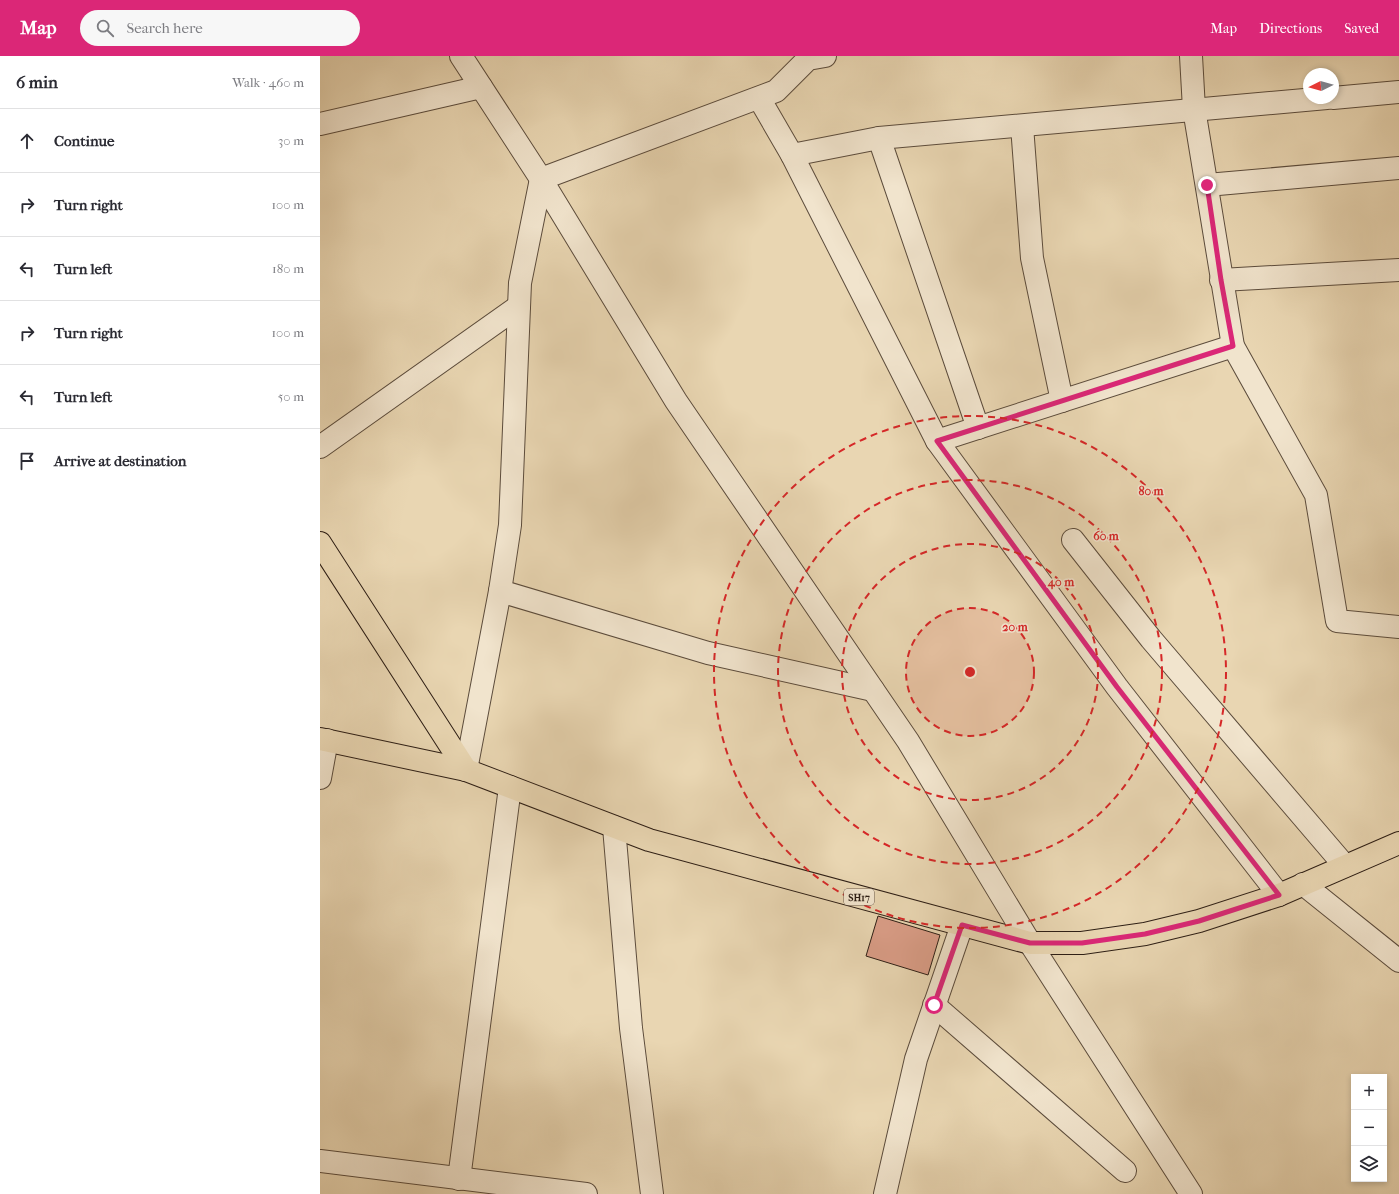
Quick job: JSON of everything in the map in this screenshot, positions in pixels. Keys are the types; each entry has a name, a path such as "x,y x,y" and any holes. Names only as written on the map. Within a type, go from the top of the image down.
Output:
{"main road":[{"path":"320,543 466,770"},
{"name":"SH17","path":"324,740 466,770 649,840 1030,943 1082,943 1145,934 1199,921 1279,895 1399,843"}],"street":[{"path":"460,56 541,179 676,401 908,741 1030,943 1190,1194"},
{"path":"541,179 776,91 808,59 825,56"},
{"path":"1192,56 1194,110 1233,346 1316,495 1337,620 1399,627"},
{"path":"320,124 481,87"},
{"path":"1339,97 1399,92"},
{"path":"759,98 792,155 937,441 1117,687 1279,895"},
{"path":"792,155 879,138 1303,100"},
{"path":"1022,126 1032,258 1062,401"},
{"path":"879,138 978,428"},
{"path":"1207,185 1399,168"},
{"path":"466,770 500,591 510,525 520,283 541,179"},
{"path":"1221,280 1399,270"},
{"path":"320,447 519,306"},
{"path":"937,441 1233,346"},
{"path":"1073,540 1151,638 1345,866"},
{"path":"500,591 708,653 873,690"},
{"path":"320,778 324,740"},
{"path":"459,1178 510,787"},
{"path":"614,826 631,1028 652,1194"},
{"path":"1303,884 1399,962"},
{"path":"885,1194 916,1059 962,925"},
{"path":"934,1005 1125,1171"},
{"path":"320,1161 459,1178 498,1189 586,1194"}],"building":[{"path":"878,916 940,935 928,975 866,956"}],"route":[{"path":"934,1005 962,925 1030,943 1082,943 1145,934 1199,921 1279,895 1117,687 937,441 1233,346 1221,280 1207,185"}]}
